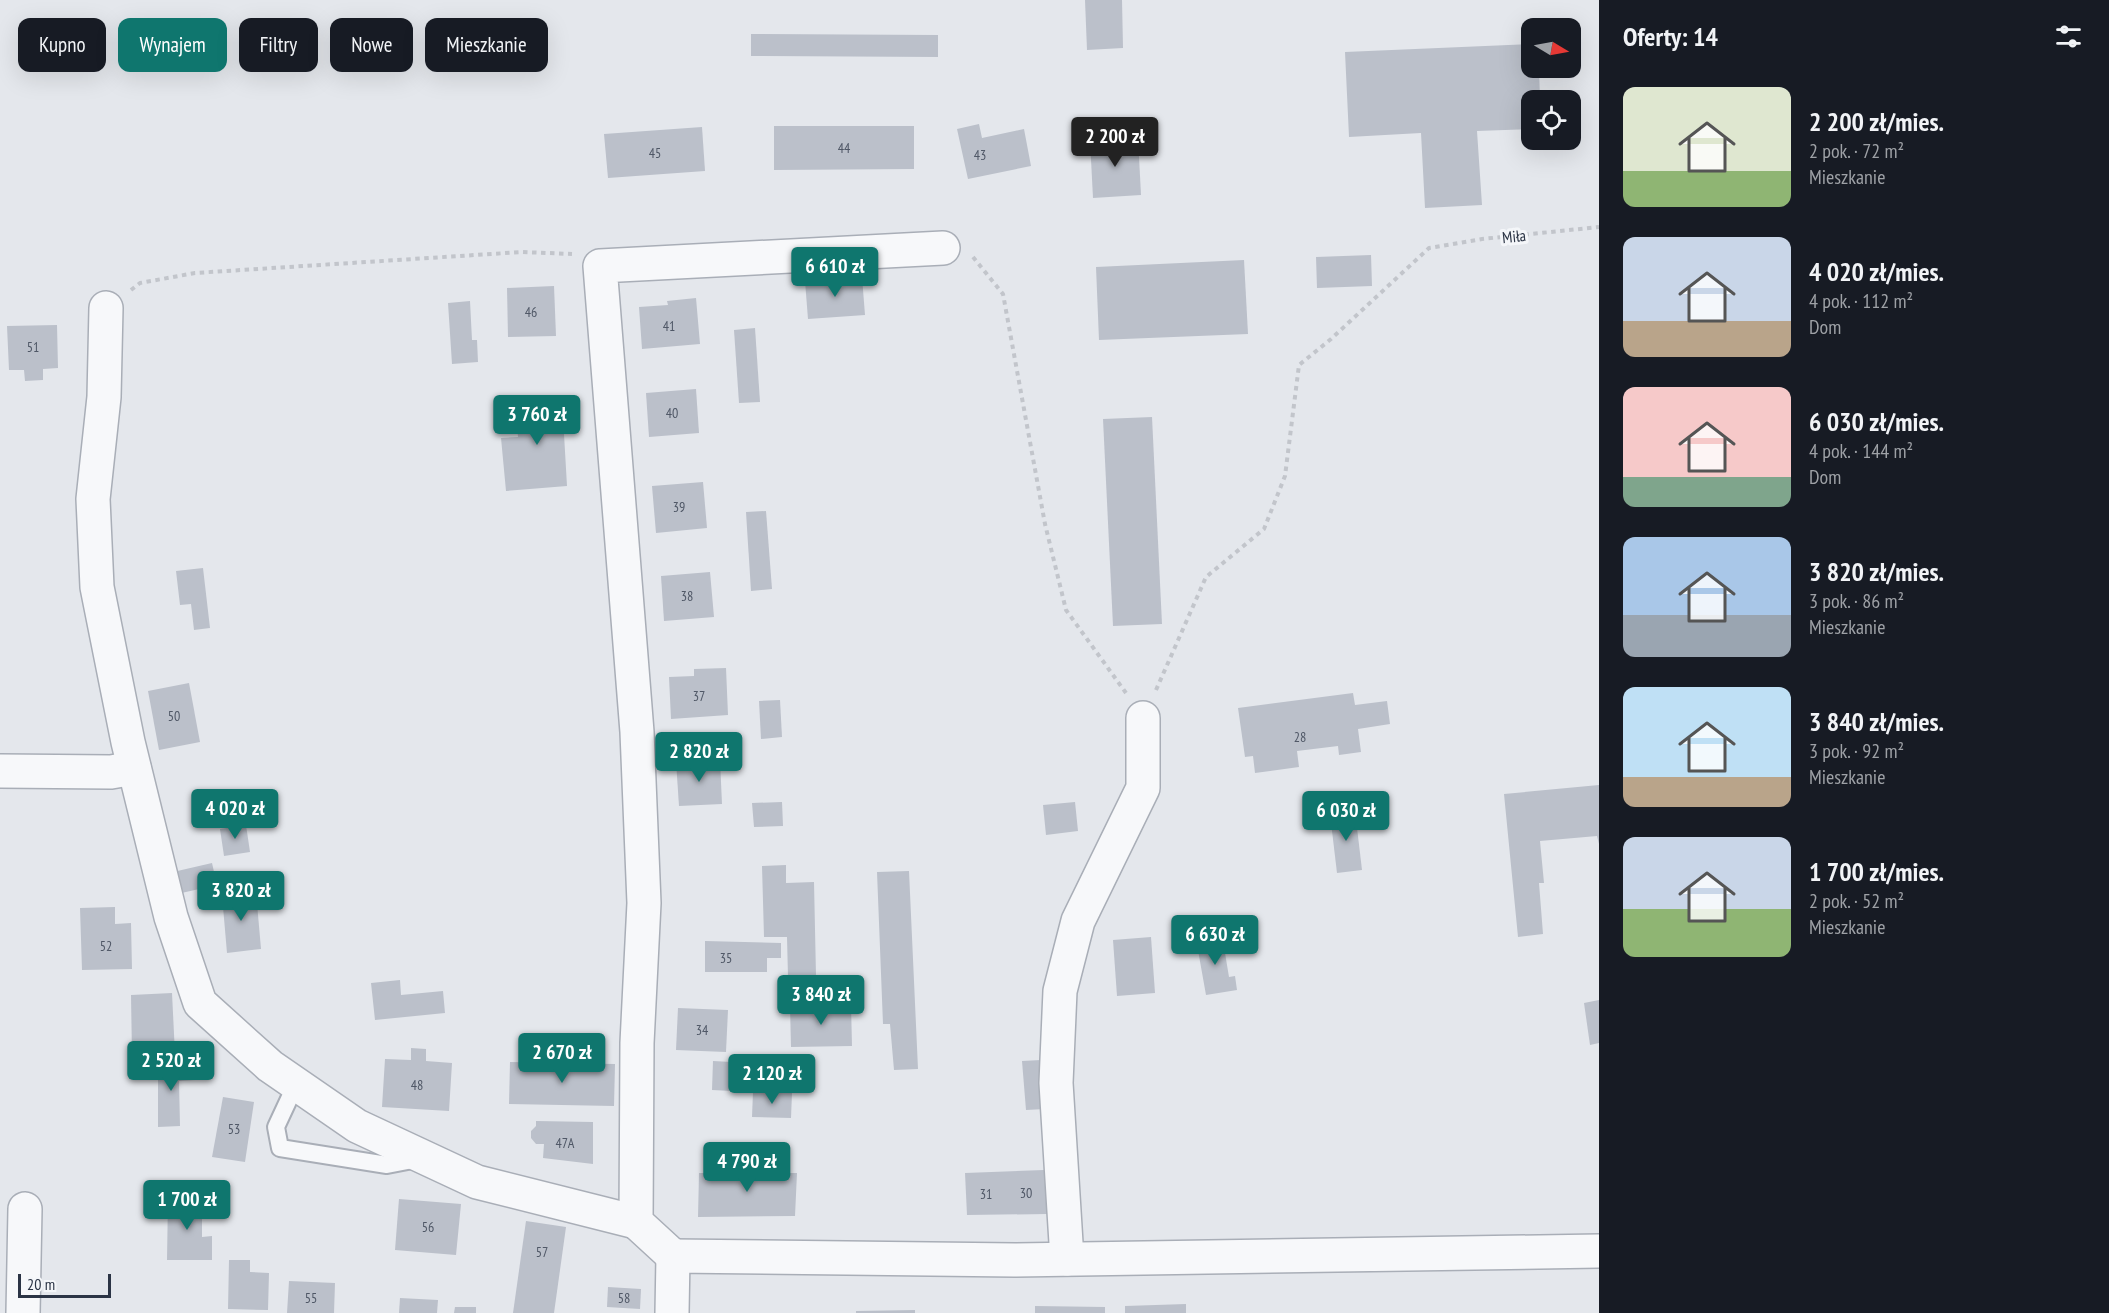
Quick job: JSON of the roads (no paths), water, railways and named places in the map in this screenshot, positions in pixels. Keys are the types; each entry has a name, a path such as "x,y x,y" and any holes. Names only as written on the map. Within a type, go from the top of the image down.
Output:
{"street":[{"path":"636,1222 637,1043 644,903 637,732 600,266 943,248"},
{"path":"106,308 104,397 93,500 97,587 135,768 171,917 200,1003 270,1066 357,1126 477,1182 636,1222 673,1256 1067,1260 1599,1251"},
{"path":"1067,1260 1056,1083 1060,991 1078,921 1143,788 1143,718"},
{"path":"0,771 111,772 135,768"},
{"path":"23,1313 25,1209"},
{"path":"672,1313 673,1256"}],"lane":[{"path":"296,1084 276,1127 280,1148 387,1165 424,1158"}]}
